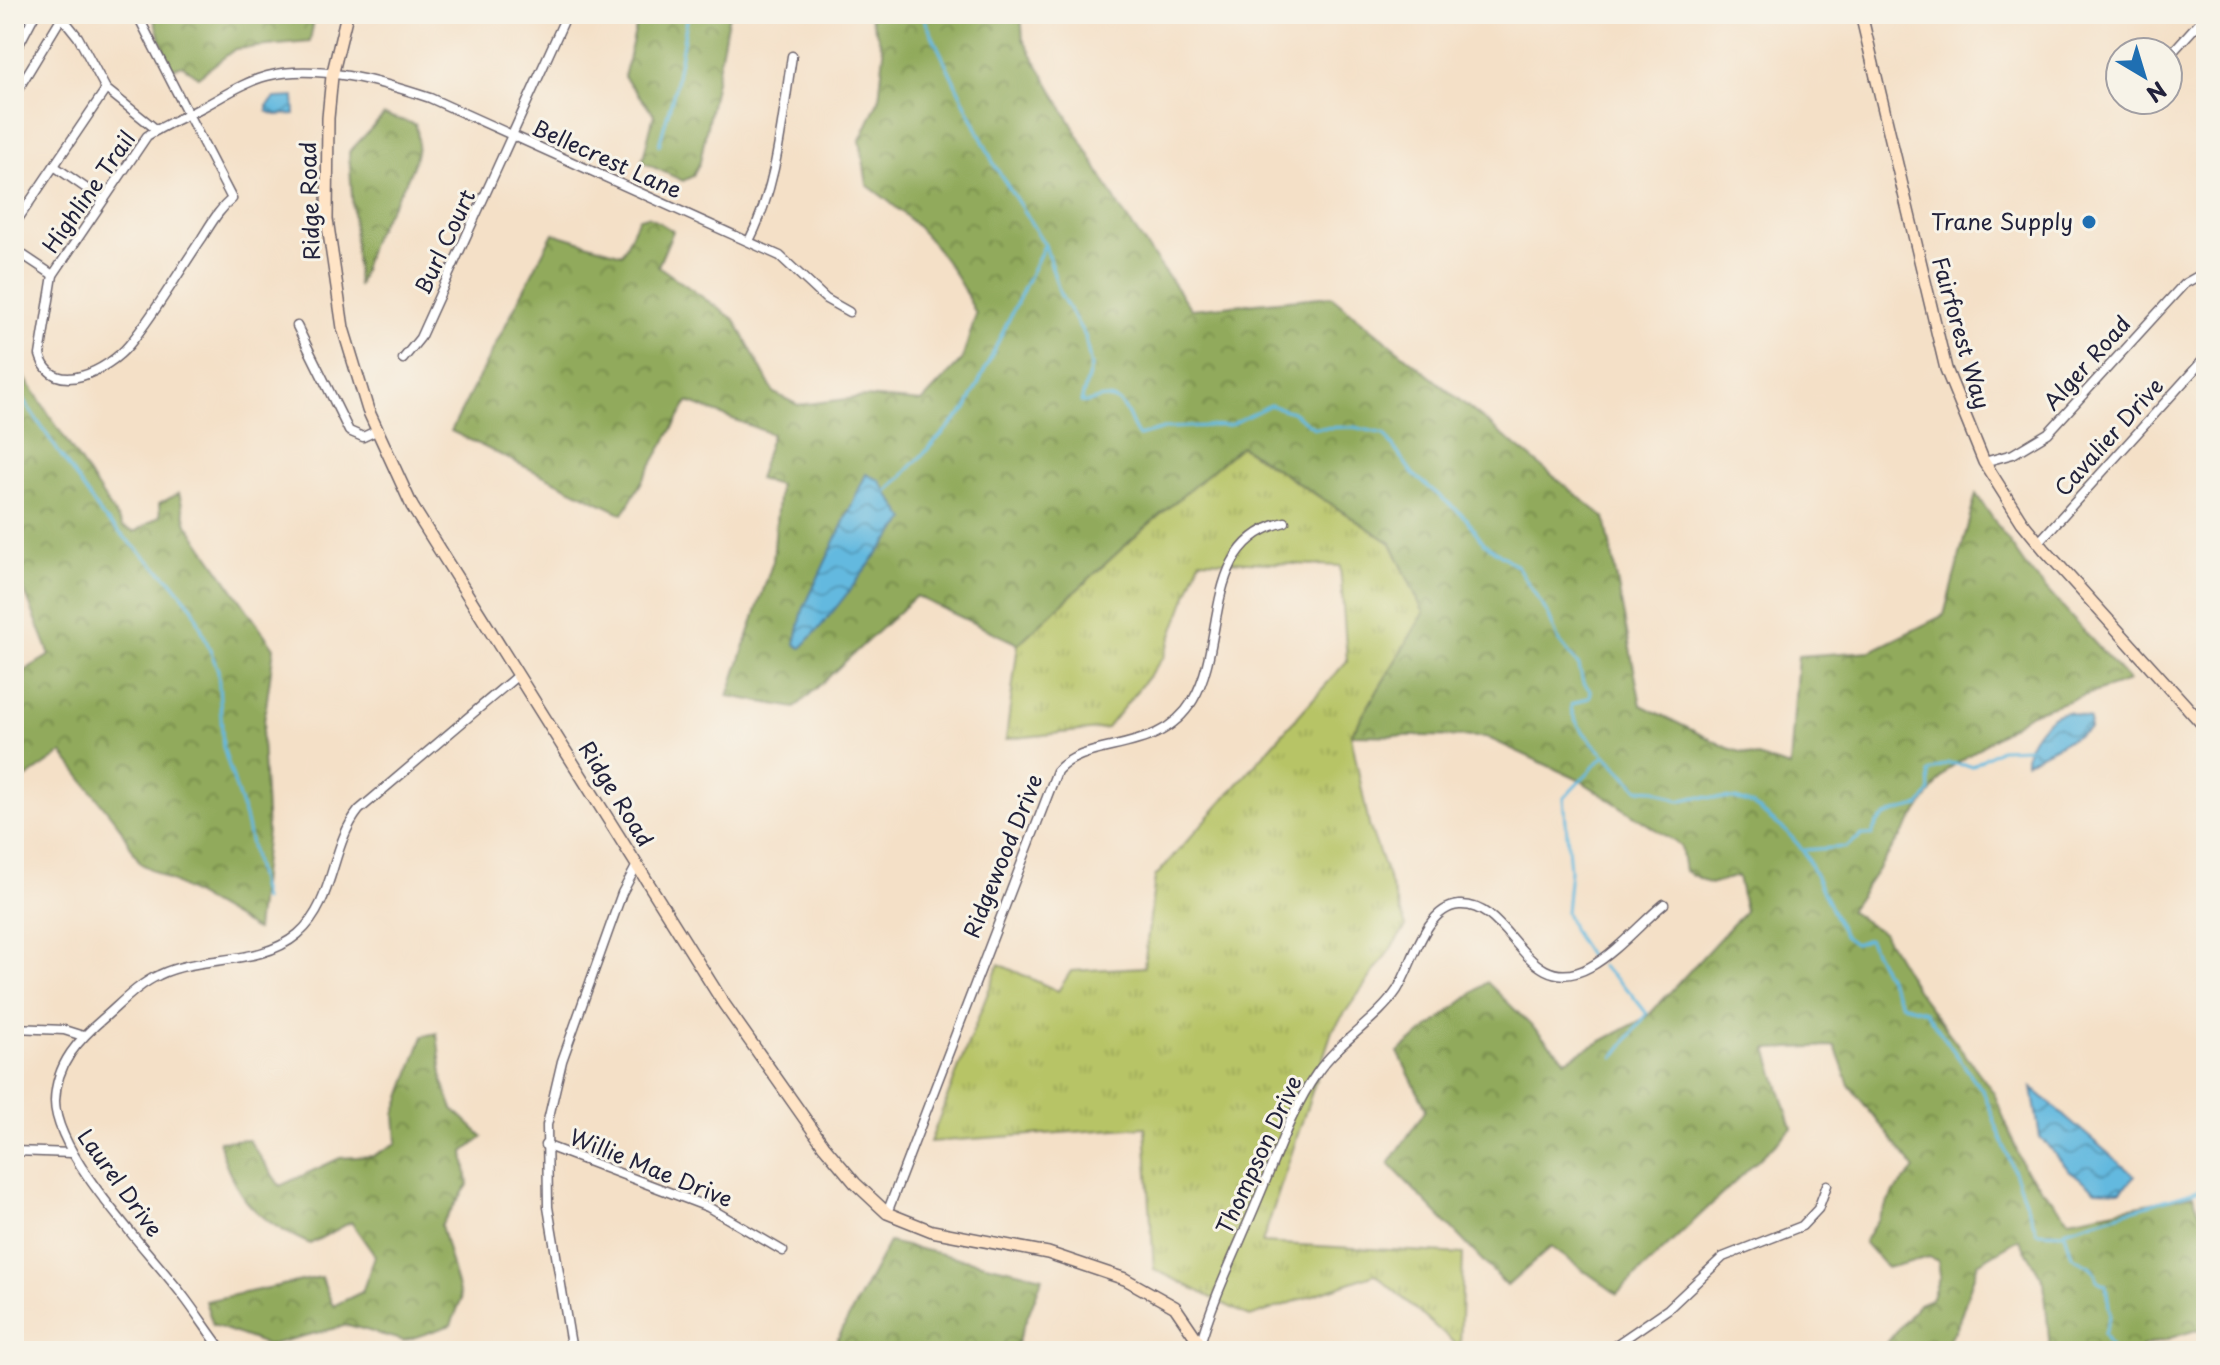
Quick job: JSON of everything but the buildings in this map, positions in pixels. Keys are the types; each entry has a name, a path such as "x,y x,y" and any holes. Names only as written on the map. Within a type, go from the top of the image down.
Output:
{"street":[{"path":"14,54 35,14"},
{"path":"137,14 188,114"},
{"name":"Ridge Road","path":"347,14 332,76 326,171 333,270 350,354 376,431 412,506 637,865 793,1107 855,1183 887,1213 932,1231 1048,1253 1125,1279 1175,1307 1201,1348"},
{"name":"Burl Court","path":"403,359 420,338 567,14"},
{"name":"Fairforest Way","path":"1861,14 1946,369 1984,462 2039,542 2206,728"},
{"path":"14,96 62,15 78,37 106,89 157,130"},
{"path":"2184,39 2206,15"},
{"path":"749,241 766,208 772,185 792,56"},
{"name":"Bellecrest Lane","path":"188,114 265,76 290,73 332,76 406,90 749,241 787,261 826,299 849,312"},
{"path":"14,225 106,89"},
{"name":"Highline Trail","path":"188,114 232,199 127,347 72,379 49,372 40,355 53,275 147,136 188,114"},
{"path":"54,166 103,200"},
{"path":"14,249 53,275"},
{"name":"Alger Road","path":"1984,462 2037,442 2184,284 2200,275 2206,276"},
{"path":"297,326 349,431 363,437 376,431"},
{"name":"Cavalier Drive","path":"2039,542 2206,357"},
{"name":"Ridgewood Drive","path":"887,1213 1057,771 1072,760 1155,735 1184,713 1199,688 1208,659 1223,581 1230,563 1260,531 1285,522"},
{"name":"Laurel Drive","path":"223,1351 72,1153 59,1125 56,1090 66,1058 83,1036 138,988 160,974 262,953 301,931 319,907 346,831 359,810 518,675"},
{"path":"572,1351 548,1207 545,1145 550,1108 562,1061 622,893 637,865"},
{"name":"Thompson Drive","path":"1201,1348 1213,1298 1307,1089 1329,1056 1395,993 1440,912 1458,905 1480,910 1497,922 1534,964 1552,971 1573,972 1591,966 1664,904"},
{"path":"14,1028 64,1030 83,1036"},
{"name":"Willie Mae Drive","path":"545,1145 708,1207 783,1251"},
{"path":"14,1151 72,1153"},
{"path":"1607,1351 1668,1309 1723,1257 1802,1226 1818,1209 1827,1185"}],"green space":[{"path":"152,14 315,14 310,42 235,49 198,77 182,65 171,69"},
{"path":"639,14 729,14 700,162 693,176 683,181 642,162 654,114 624,77"},
{"path":"869,14 1021,14 1023,39 1121,210 1191,309 1331,296 1605,518 1641,705 1728,748 1790,767 1798,656 1871,651 1944,615 1976,494 2027,568 2129,681 2031,713 1947,770 1849,911 1883,933 1916,989 1994,1093 2024,1169 2069,1219 2193,1195 2206,1228 2206,1327 2141,1347 2142,1351 2050,1351 2044,1281 2019,1239 1978,1263 1956,1330 1939,1351 1880,1351 1919,1304 1931,1299 1940,1275 1938,1261 1929,1257 1887,1268 1864,1242 1894,1192 1915,1169 1849,1085 1835,1046 1767,1049 1792,1128 1617,1294 1551,1247 1507,1286 1389,1164 1426,1109 1398,1052 1487,982 1566,1060 1647,1017 1745,911 1738,876 1710,884 1685,871 1681,846 1581,781 1486,737 1351,735 1424,613 1391,543 1241,446 1141,531 1018,644 916,596 795,708 728,696 773,561 779,485 758,479 772,434 688,402 623,514 451,431 553,233 622,254 639,218 648,216 673,231 658,266 735,320 774,393 798,405 865,397 922,402 962,360 976,314 955,275 931,242 902,212 867,185 860,140 879,99 884,52"},
{"path":"384,115 415,124 417,153 405,182 373,238 358,287 349,152"},
{"path":"14,361 123,527 135,532 160,516 159,504 179,493 187,524 274,648 262,737 267,831 256,930 140,863 119,826 62,753 14,786 14,677 50,655 14,564"},
{"path":"1240,446 1391,543 1425,613 1351,735 1369,825 1406,927 1332,1031 1262,1243 1463,1254 1460,1348 1375,1274 1250,1317 1154,1269 1145,1127 930,1142 999,964 1058,991 1071,971 1144,967 1155,877 1347,661 1340,566 1200,560 1164,657 1107,728 1006,739 1018,644 1141,531"},
{"path":"437,1033 443,1082 453,1109 483,1137 464,1152 468,1185 441,1225 461,1300 451,1325 404,1341 348,1325 268,1345 213,1325 205,1301 321,1277 333,1306 362,1292 375,1256 351,1222 310,1244 262,1216 240,1193 219,1141 248,1139 280,1186 340,1158 373,1156 397,1143 395,1114 423,1036"},
{"path":"889,1242 1043,1277 1014,1351 831,1351"}],"water":[{"path":"294,97 295,114 276,115 267,111 267,106 275,98"},
{"path":"866,474 879,480 906,520 801,648 795,644 803,610"},
{"path":"2068,712 2090,719 2089,729 2026,762 2029,746 2038,730 2052,718"},
{"path":"2032,1088 2135,1176 2121,1191 2096,1190 2069,1170 2040,1137"}],"waterway":[{"path":"659,145 675,88 688,14"},
{"path":"922,14 995,166 1045,245 1060,294 1085,336 1091,367 1081,402 1103,398 1120,403 1139,436 1167,428 1230,425 1270,405 1292,412 1314,428 1354,427 1384,434 1413,474 1464,516 1484,543 1517,566 1548,614 1559,641 1579,666 1583,683 1591,691 1590,697 1571,705 1573,715 1588,737 1638,789 1656,790 1679,801 1696,797 1735,799 1752,804 1786,831 1803,850 1844,936 1855,944 1868,939 1901,1004 1925,1011 1984,1093 2037,1232 2065,1233 2072,1256 2091,1267 2097,1280 2106,1285 2110,1314 2104,1334 2113,1351"},
{"path":"887,492 966,409 1044,246"},
{"path":"14,386 102,516 171,581 193,608 218,670 223,747 245,817 263,900"},
{"path":"1803,850 1846,847 1862,835 1872,835 1884,817 1920,806 1930,792 1929,772 1948,763 1972,766 2000,749 2029,748"},
{"path":"1591,959 1573,931 1566,912 1570,870 1564,798 1605,755"},
{"path":"1601,966 1630,992 1647,1014 1614,1057"},
{"path":"2064,1230 2206,1188"}],"place":[{"name":"Trane Supply","path":"2089,222"}]}
